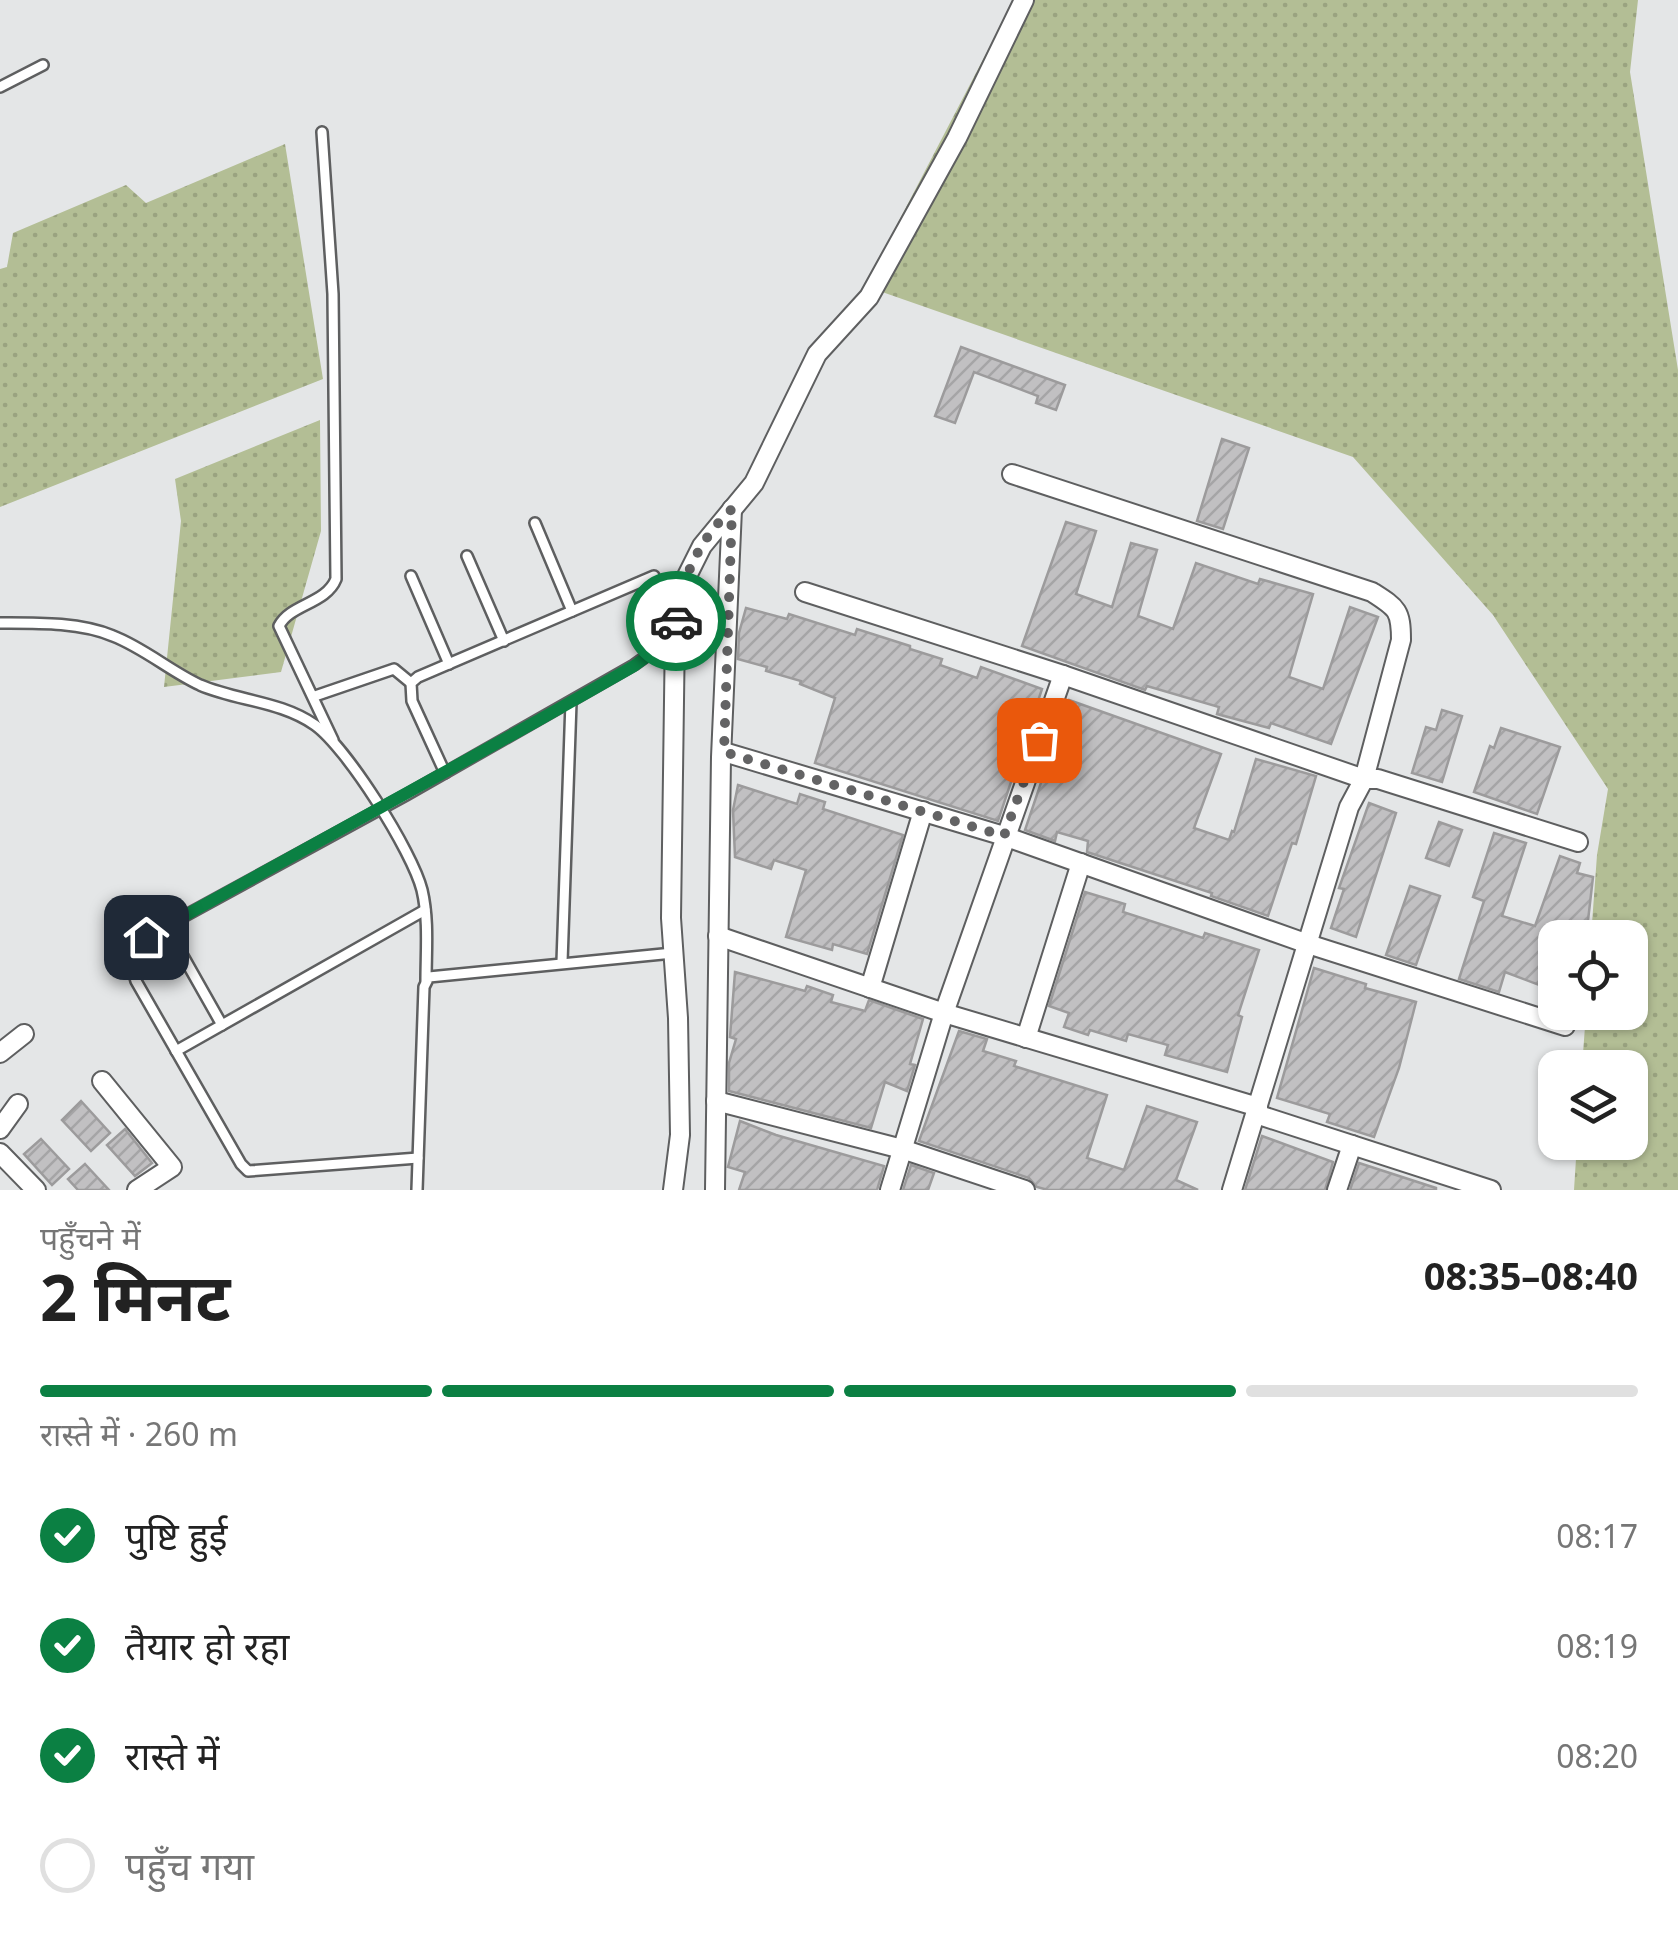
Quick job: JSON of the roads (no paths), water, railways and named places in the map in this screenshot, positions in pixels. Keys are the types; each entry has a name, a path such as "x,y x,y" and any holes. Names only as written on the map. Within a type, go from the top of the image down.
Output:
{"street":[{"path":"672,1190 680,1135 673,953 678,598 690,566 714,528 754,483 817,354 870,297 957,138 1024,0"},
{"path":"1012,474 1372,592 1394,606 1401,618 1400,640 1364,780 1349,807 1232,1190"},
{"path":"715,1190 718,936 732,509"},
{"path":"805,592 1063,675 1364,780 1378,779 1578,842"},
{"path":"890,1190 944,1014 1063,675"},
{"path":"724,752 1004,836 1308,944 1538,1017"},
{"path":"870,988 923,811"},
{"path":"1026,1038 1081,863"},
{"path":"718,936 944,1014 1257,1111 1491,1190"},
{"path":"0,1053 24,1034"},
{"path":"102,1080 172,1167 137,1190"},
{"path":"716,1101 902,1149 1025,1190"},
{"path":"0,1129 18,1104"},
{"path":"1338,1190 1352,1145"},
{"path":"0,1152 36,1190"}],"lane":[{"path":"0,87 43,65"},
{"path":"322,132 332,294 336,579 327,593 284,618 279,626 332,740"},
{"path":"535,524 572,612"},
{"path":"467,556 504,640"},
{"path":"410,576 450,664"},
{"path":"411,684 654,576"},
{"path":"0,623 56,625 110,634 203,686 296,714 332,740 364,780 415,870 425,910 426,982 417,1190"},
{"path":"418,1158 248,1171 130,969 129,957 135,948 166,926 445,774 634,666 675,636"},
{"path":"314,696 394,669 411,684 412,701 445,774"},
{"path":"562,962 571,702"},
{"path":"176,1051 425,910"},
{"path":"166,926 222,1025"},
{"path":"426,982 437,974 673,953"}]}
